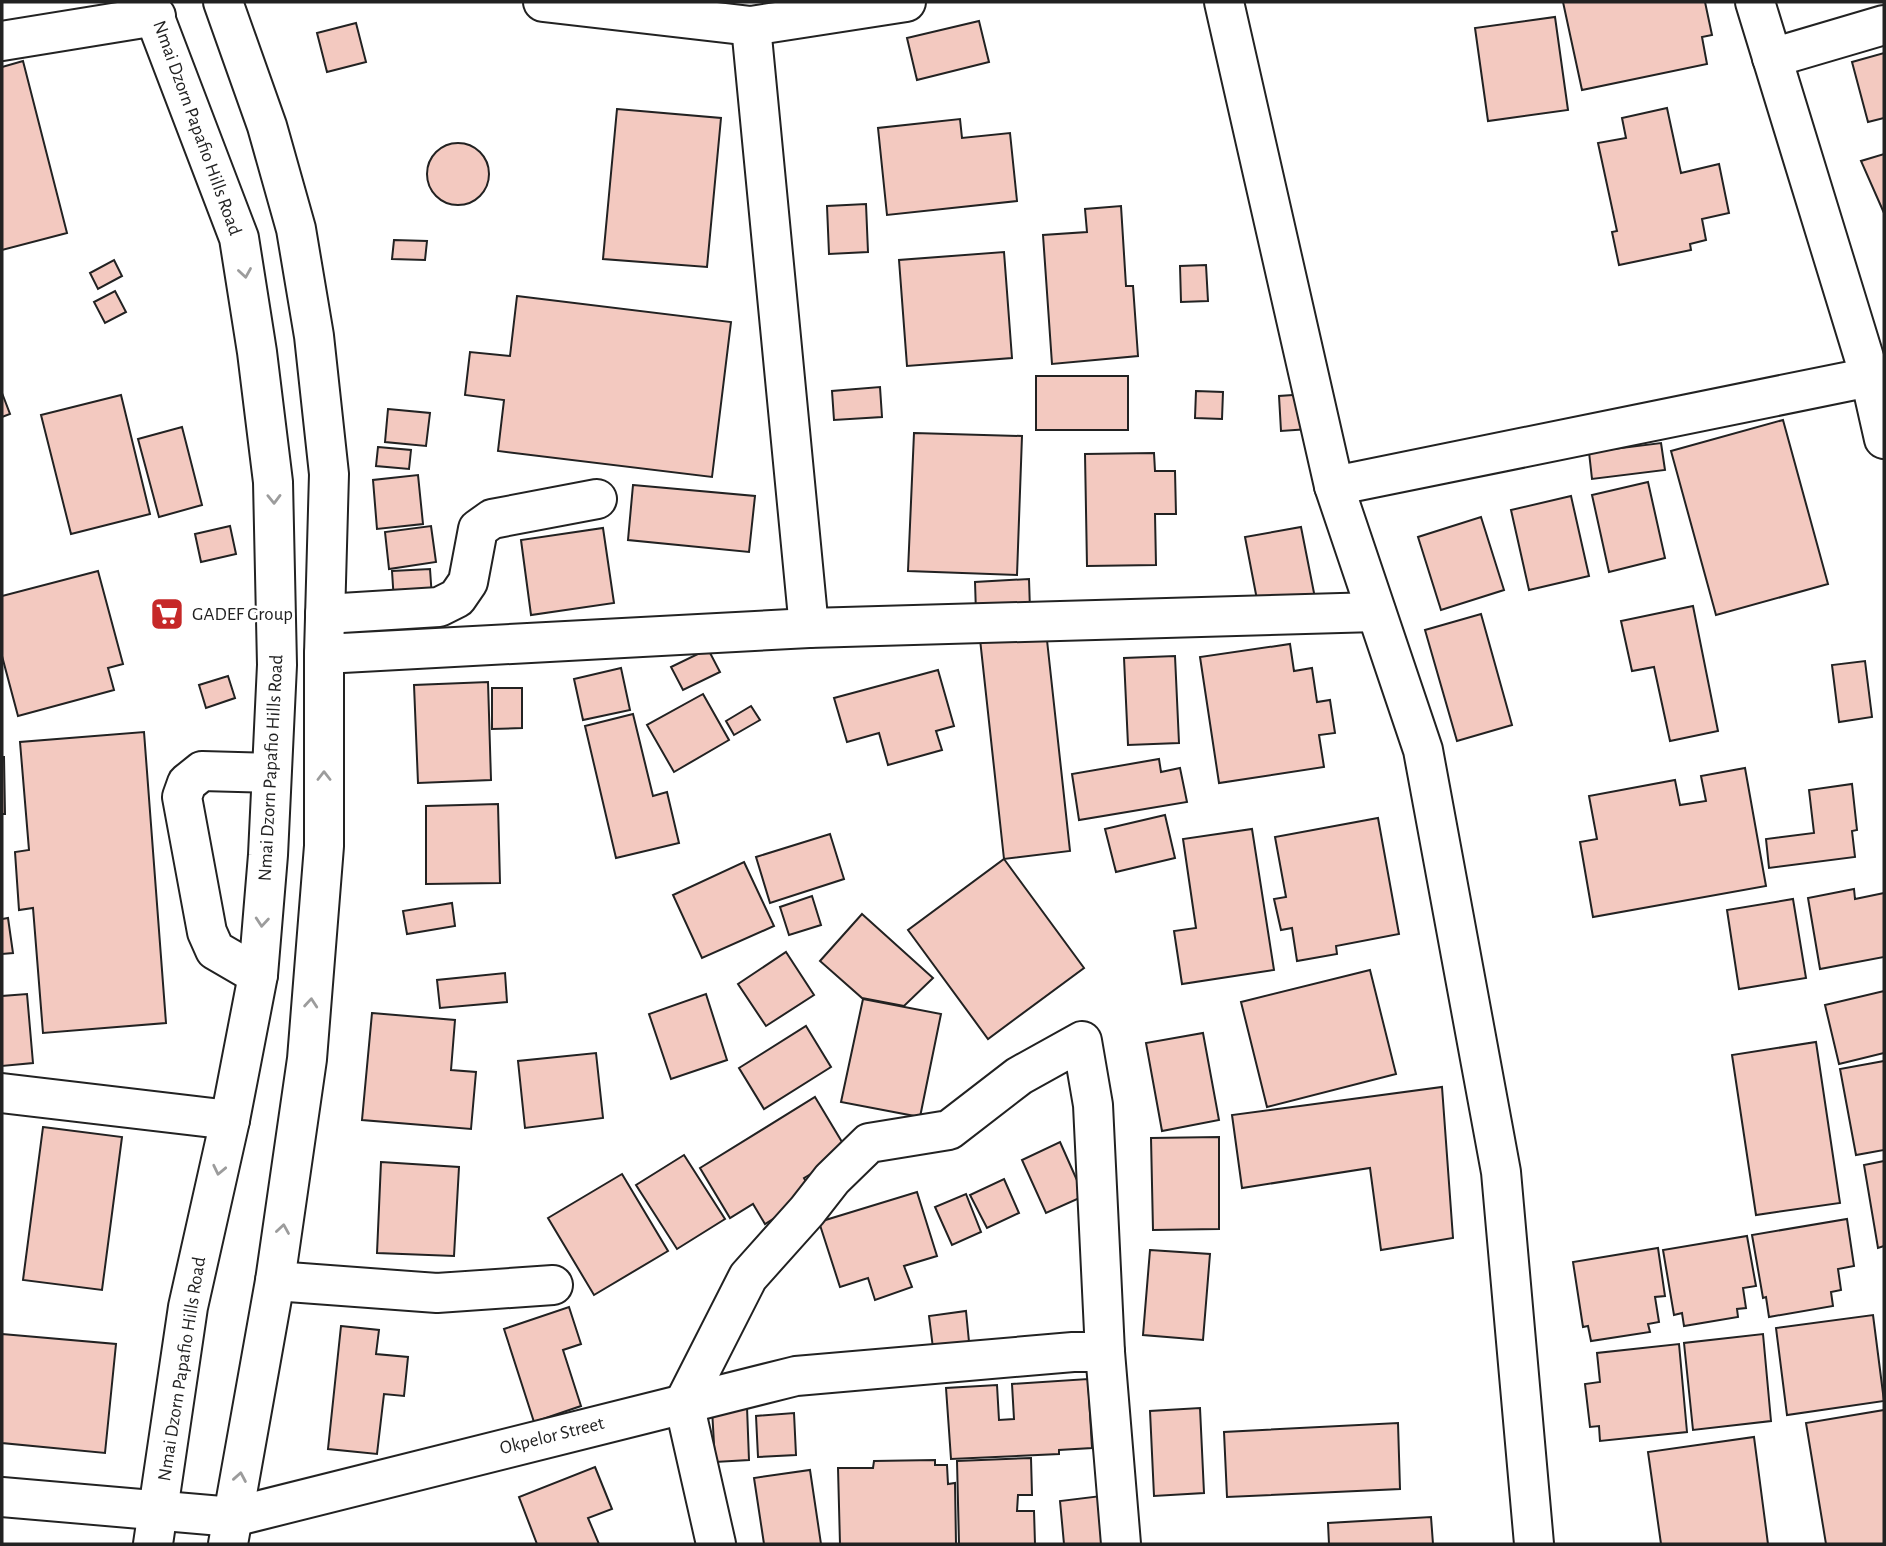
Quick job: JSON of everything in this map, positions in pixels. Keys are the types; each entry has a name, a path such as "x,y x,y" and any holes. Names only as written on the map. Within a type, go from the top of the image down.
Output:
{"street":[{"path":"230,1531 275,1281 307,1059 324,846 324,654 329,474 314,336 299,242 231,2"},
{"path":"543,2 751,26 906,2"},
{"path":"1224,2 1334,486 1423,750 1501,1172 1534,1544"},
{"path":"1755,2 1870,377 1884,436"},
{"path":"2,41 152,9"},
{"name":"Nmai Dzorn Papafio Hills Road","path":"152,9 239,238 273,482 277,665 268,855 258,975 230,1120 188,1307 156,1527"},
{"path":"1772,58 1884,25"},
{"path":"751,26 809,628"},
{"path":"1334,486 1870,377"},
{"path":"325,614 439,607 457,598 468,582 478,529 492,519 597,499"},
{"path":"324,654 809,628 1376,612"},
{"path":"258,975 215,950 207,932 183,797 187,783 202,771 271,773"},
{"path":"716,1544 684,1403 748,1277 832,1179 869,1143 949,1130 1019,1076 1082,1041 1093,1105 1105,1352 1121,1544"},
{"path":"2,1093 230,1120"},
{"path":"275,1281 437,1293 553,1285"},
{"name":"Okpelor Street","path":"2,1497 156,1527 230,1531 684,1403 796,1376 1073,1352 1105,1352"}],"building":[{"path":"1563,2 1705,2 1712,35 1702,37 1707,64 1582,90"},
{"path":"1555,17 1568,110 1488,121 1475,28"},
{"path":"979,21 989,62 917,80 907,38"},
{"path":"356,23 366,62 327,72 317,33"},
{"path":"1884,53 1884,118 1868,122 1852,62"},
{"path":"23,61 67,233 2,250 2,67"},
{"path":"1667,108 1681,173 1719,164 1729,213 1702,219 1706,240 1690,244 1691,250 1619,265 1612,232 1617,231 1598,143 1626,138 1622,118"},
{"path":"617,109 721,118 707,267 603,259"},
{"path":"960,119 962,138 1010,133 1017,201 887,215 878,128"},
{"path":"458,143 470,145 480,152 487,162 487,186 480,196 470,203 458,205 446,203 436,196 429,186 427,174 429,162 436,152 446,145"},
{"path":"1884,154 1884,213 1861,161"},
{"path":"866,204 868,252 829,254 827,206"},
{"path":"1121,206 1126,286 1133,286 1138,356 1052,364 1043,235 1087,232 1085,209"},
{"path":"394,240 427,241 425,260 392,259"},
{"path":"1004,252 1012,358 907,366 899,260"},
{"path":"114,260 122,276 98,289 90,273"},
{"path":"1206,265 1208,301 1181,302 1180,266"},
{"path":"115,291 126,312 105,323 94,302"},
{"path":"517,296 731,322 712,477 498,451 504,400 465,395 470,352 510,356"},
{"path":"1036,376 1128,376 1128,430 1036,430"},
{"path":"880,387 882,417 834,420 832,391"},
{"path":"1196,391 1223,392 1222,419 1195,418"},
{"path":"2,393 10,414 2,417"},
{"path":"1307,394 1309,429 1281,431 1279,396"},
{"path":"121,395 150,514 71,534 41,415"},
{"path":"388,409 430,413 426,446 385,442"},
{"path":"1783,420 1828,584 1716,615 1671,451"},
{"path":"182,427 202,505 159,517 138,439"},
{"path":"914,433 1022,436 1017,575 908,571"},
{"path":"1661,443 1665,470 1592,479 1589,452"},
{"path":"378,447 411,450 409,469 376,466"},
{"path":"1154,453 1155,471 1175,471 1176,514 1155,514 1156,565 1087,566 1085,454"},
{"path":"418,475 423,524 377,529 373,480"},
{"path":"1648,482 1665,558 1609,572 1592,495"},
{"path":"633,485 755,496 749,552 628,540"},
{"path":"1571,496 1589,576 1529,590 1511,510"},
{"path":"1481,517 1504,590 1441,610 1418,537"},
{"path":"230,526 236,554 201,562 195,534"},
{"path":"431,526 436,562 389,569 385,532"},
{"path":"1301,527 1315,598 1259,610 1245,537"},
{"path":"603,528 614,603 531,615 521,540"},
{"path":"430,569 432,598 394,602 392,571"},
{"path":"98,571 123,664 108,668 114,690 18,716 2,656 2,596"},
{"path":"1029,579 1030,610 976,613 975,582"},
{"path":"1693,606 1718,731 1670,741 1654,667 1632,671 1621,621"},
{"path":"1481,614 1512,725 1457,741 1425,630"},
{"path":"1046,631 1070,851 1004,859 980,639"},
{"path":"1290,644 1294,671 1312,668 1317,702 1330,700 1335,733 1319,735 1324,767 1219,783 1200,657"},
{"path":"708,649 720,672 683,690 671,667"},
{"path":"1175,656 1179,743 1128,745 1124,658"},
{"path":"1865,661 1872,717 1839,722 1832,665"},
{"path":"621,668 630,710 583,720 574,679"},
{"path":"938,670 954,726 936,731 942,750 888,765 879,733 847,742 834,698"},
{"path":"228,676 235,698 206,708 199,685"},
{"path":"488,682 491,780 418,783 414,685"},
{"path":"492,688 522,688 522,728 492,729"},
{"path":"703,694 729,740 674,772 647,725"},
{"path":"751,706 760,720 734,735 726,721"},
{"path":"633,714 653,796 667,792 679,843 616,858 585,726"},
{"path":"144,732 166,1023 43,1033 33,908 19,910 15,852 29,850 20,742"},
{"path":"4,757 5,814 2,814"},
{"path":"1159,759 1161,772 1180,768 1187,802 1079,820 1072,774"},
{"path":"1745,768 1766,886 1593,917 1580,842 1597,839 1589,796 1675,780 1680,805 1706,801 1701,776"},
{"path":"1852,784 1857,830 1852,831 1855,857 1769,868 1766,839 1814,833 1809,790"},
{"path":"498,804 500,883 426,884 426,806"},
{"path":"1165,815 1175,858 1116,872 1105,829"},
{"path":"1378,818 1399,934 1336,946 1337,954 1297,961 1292,928 1281,930 1274,899 1286,897 1275,837"},
{"path":"1252,829 1274,970 1182,984 1174,931 1196,928 1183,839"},
{"path":"830,834 844,879 770,903 756,857"},
{"path":"1004,859 1084,968 988,1039 908,930"},
{"path":"744,862 774,926 702,958 673,895"},
{"path":"1854,889 1855,899 1884,893 1884,957 1820,969 1808,898"},
{"path":"812,896 821,925 789,935 780,907"},
{"path":"1793,899 1806,978 1739,989 1727,910"},
{"path":"452,903 455,926 407,934 403,911"},
{"path":"862,914 933,978 904,1006 862,998 820,961"},
{"path":"8,918 13,953 2,954 2,919"},
{"path":"786,952 814,995 766,1026 738,984"},
{"path":"1370,970 1396,1074 1267,1107 1241,1002"},
{"path":"505,973 507,1002 440,1008 437,980"},
{"path":"1884,991 1884,1053 1839,1064 1825,1005"},
{"path":"27,994 33,1063 2,1066 2,996"},
{"path":"706,994 727,1060 671,1079 649,1014"},
{"path":"863,999 941,1014 920,1117 841,1102"},
{"path":"372,1013 455,1020 451,1070 476,1072 471,1129 362,1120"},
{"path":"806,1026 831,1067 764,1109 739,1068"},
{"path":"1203,1033 1219,1120 1162,1131 1146,1043"},
{"path":"1816,1042 1840,1203 1756,1215 1732,1055"},
{"path":"596,1053 603,1118 525,1128 518,1061"},
{"path":"1884,1061 1884,1150 1856,1155 1840,1069"},
{"path":"1442,1087 1453,1238 1381,1250 1370,1168 1242,1188 1232,1115"},
{"path":"815,1097 848,1152 804,1178 813,1194 765,1224 753,1204 730,1218 700,1168"},
{"path":"43,1127 122,1137 102,1290 23,1280"},
{"path":"1219,1137 1219,1229 1153,1230 1151,1138"},
{"path":"1060,1142 1084,1196 1046,1213 1022,1160"},
{"path":"684,1155 725,1219 677,1249 636,1185"},
{"path":"1884,1161 1884,1246 1878,1248 1864,1165"},
{"path":"381,1162 459,1167 454,1256 377,1253"},
{"path":"622,1174 668,1251 594,1295 548,1218"},
{"path":"1004,1179 1019,1213 987,1228 970,1195"},
{"path":"917,1192 937,1256 904,1266 912,1287 875,1300 868,1278 840,1287 819,1222"},
{"path":"966,1194 981,1232 952,1245 935,1207"},
{"path":"1847,1219 1854,1266 1838,1269 1841,1290 1831,1292 1833,1306 1769,1317 1752,1235"},
{"path":"1747,1236 1756,1286 1743,1288 1746,1308 1737,1309 1738,1317 1684,1326 1682,1313 1674,1315 1663,1250"},
{"path":"1658,1248 1665,1296 1655,1297 1659,1322 1648,1324 1650,1332 1591,1341 1588,1326 1583,1327 1573,1262"},
{"path":"1150,1250 1210,1254 1203,1340 1143,1335"},
{"path":"569,1307 581,1344 563,1350 581,1406 534,1422 504,1329"},
{"path":"966,1311 970,1352 934,1356 929,1316"},
{"path":"1873,1315 1884,1401 1787,1415 1776,1328"},
{"path":"341,1326 379,1330 376,1354 408,1357 404,1396 384,1394 377,1454 328,1449"},
{"path":"2,1334 116,1344 105,1453 2,1443"},
{"path":"1763,1334 1771,1421 1693,1430 1684,1343"},
{"path":"1679,1344 1687,1432 1600,1441 1599,1426 1590,1427 1585,1384 1600,1382 1597,1353"},
{"path":"1088,1379 1092,1448 1059,1450 1059,1454 951,1459 946,1388 997,1385 999,1420 1014,1419 1012,1384"},
{"path":"747,1407 749,1460 715,1462 712,1409"},
{"path":"1200,1408 1204,1493 1154,1496 1150,1411"},
{"path":"1884,1410 1884,1544 1826,1544 1806,1423"},
{"path":"794,1413 796,1455 758,1457 756,1416"},
{"path":"1398,1423 1400,1489 1227,1497 1224,1432"},
{"path":"1754,1437 1768,1544 1661,1544 1648,1452"},
{"path":"1031,1458 1032,1495 1018,1495 1017,1511 1034,1511 1035,1544 959,1544 957,1461"},
{"path":"935,1460 935,1465 947,1465 948,1484 955,1483 956,1544 840,1544 838,1468 873,1468 874,1461"},
{"path":"595,1467 612,1509 588,1518 599,1544 537,1544 519,1497"},
{"path":"810,1470 821,1544 764,1544 754,1478"},
{"path":"1101,1496 1107,1544 1064,1544 1060,1501"},
{"path":"1431,1517 1433,1544 1329,1544 1328,1523"}],"place":[{"name":"GADEF Group","path":"167,614"}]}
